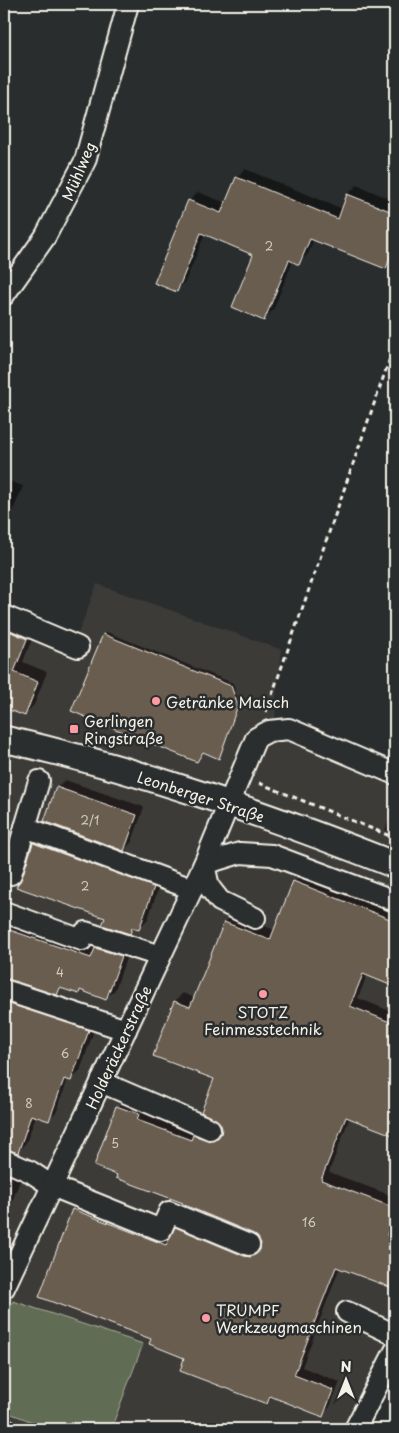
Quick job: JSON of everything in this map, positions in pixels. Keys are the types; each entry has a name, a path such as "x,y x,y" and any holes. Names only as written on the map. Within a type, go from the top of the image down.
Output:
{"main road":[{"name":"Leonberger Straße","path":"4,739 230,804 395,865"}],"street":[{"name":"Mühlweg","path":"4,295 45,238 85,161 128,4"},
{"path":"4,616 78,647"},
{"name":"Holderäckerstraße","path":"4,1288 10,1257 52,1186 126,1030 204,864 256,738 269,731 289,729 395,774"},
{"path":"11,874 39,781"},
{"path":"25,827 192,889"},
{"path":"255,918 220,900 209,887 204,864 240,853 272,855 395,901"},
{"path":"4,912 82,940 86,932 160,956"},
{"path":"4,990 126,1030"},
{"path":"101,1082 210,1129"},
{"path":"4,1160 31,1172 52,1186 161,1230 169,1212 249,1245"},
{"path":"347,1312 395,1335"},
{"path":"355,1429 395,1351"}],"path":[{"path":"265,715 395,344"},
{"path":"241,776 395,838"}],"shaded area":[{"path":"97,584 282,650 276,696 275,724 395,774 395,1333 350,1429 9,1429 4,1427 4,609 76,639"}],"green space":[{"path":"13,1301 143,1344 111,1429 51,1429 4,1411 4,1321"}],"building":[{"path":"236,177 338,219 347,194 395,213 395,243 386,269 310,239 299,265 289,260 264,321 232,307 253,255 201,233 177,292 154,283 188,200 221,213"},
{"path":"4,629 27,639 14,672 38,682 25,716 4,708"},
{"name":"Getränke Maisch","path":"103,634 231,686 238,705 219,759 203,752 197,762 71,711"},
{"path":"56,787 137,815 124,851 44,821"},
{"path":"33,843 154,887 139,930 132,928 130,934 102,925 105,918 16,887 22,877"},
{"path":"293,881 395,921 395,987 363,974 350,1006 395,1024 395,1136 346,1117 321,1180 395,1208 387,1235 395,1238 395,1289 336,1267 294,1375 333,1390 323,1417 270,1396 267,1404 180,1371 184,1358 149,1344 151,1339 39,1297 72,1209 166,1245 175,1227 244,1256 251,1257 260,1250 261,1243 254,1234 183,1203 116,1178 117,1175 94,1166 116,1106 139,1114 137,1120 191,1140 193,1135 211,1141 221,1134 222,1128 219,1122 201,1112 214,1079 153,1056 174,1001 190,1007 224,922 270,940"},
{"path":"4,928 91,958 95,948 122,956 106,1000 80,990 79,994 60,988 57,995 4,978"},
{"path":"4,1002 89,1030 71,1081 64,1079 49,1121 31,1115 18,1153 4,1148"},
{"path":"4,1173 10,1176 6,1186 4,1186"}],"place":[{"name":"Getränke Maisch","path":"156,701"},
{"name":"Gerlingen Ringstraße","path":"74,729"},
{"name":"STOTZ Feinmesstechnik","path":"263,994"},
{"name":"TRUMPF Werkzeugmaschinen","path":"206,1318"}]}
